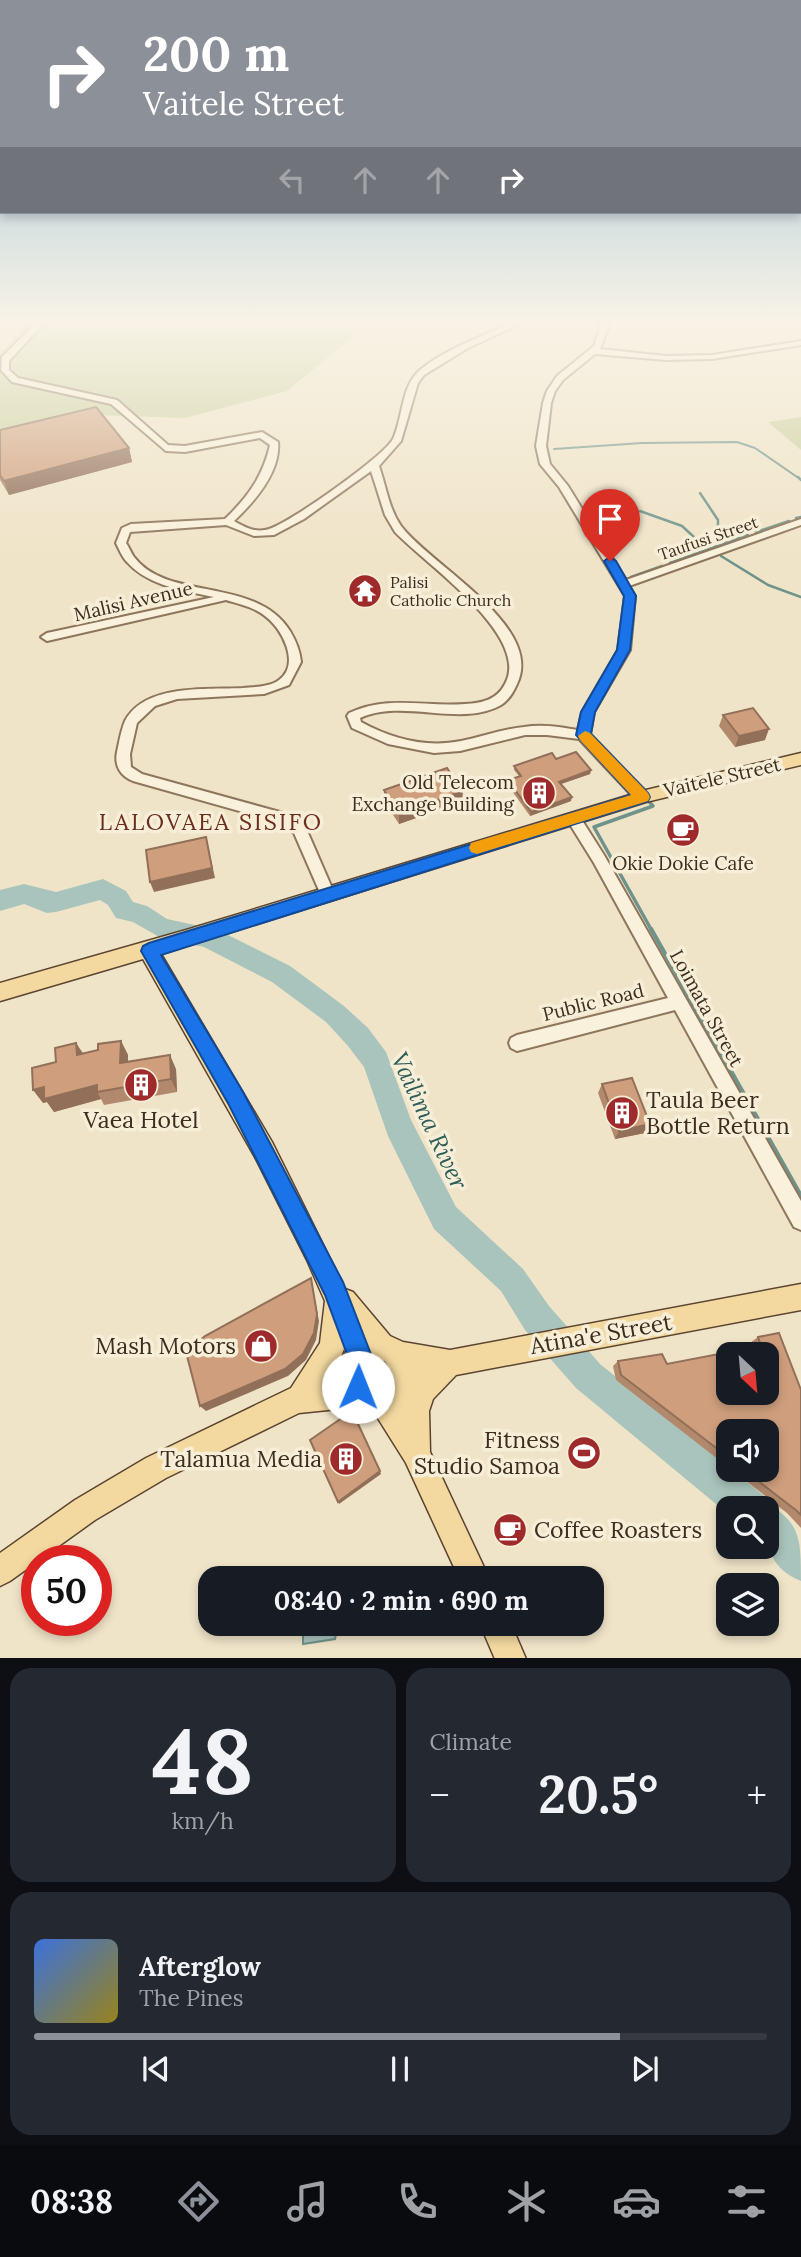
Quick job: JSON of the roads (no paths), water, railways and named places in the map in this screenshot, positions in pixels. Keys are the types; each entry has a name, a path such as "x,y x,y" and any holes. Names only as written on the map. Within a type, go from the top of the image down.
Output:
{"main road":[{"name":"Vaitele Street","path":"0,992 154,950 642,797 737,771 801,759"},
{"path":"154,950 236,1098 380,1373 468,1566"},
{"path":"0,1571 85,1510 156,1468 294,1401 330,1357 336,1337 335,1290"},
{"name":"Atina'e Street","path":"294,1401 380,1373 451,1363 801,1297"},
{"path":"416,1453 416,1411 422,1391 451,1363"},
{"path":"501,1636 511,1658"}],"street":[{"path":"102,399 114,402 166,448 185,449 262,435 275,444 271,467 253,499 228,522"},
{"path":"328,895 300,830 282,818 127,774 123,767 128,724 136,711 159,700 186,693 259,691 277,685 289,676 295,666 295,654 281,625 266,611 247,602 172,583 149,573 130,561 121,543 126,530 131,527 228,522 251,533 261,535 271,532 302,515 374,466 397,441 409,399"},
{"path":"548,399 541,446 545,464 563,486 630,596 624,650 588,712 583,735"},
{"path":"374,466 381,480 387,513 413,546 473,598 502,628 512,645 516,672 506,695 492,704 460,709 375,706 353,716 356,725 372,735 428,747 456,747 504,734 536,730 583,735 642,797"},
{"name":"Taufusi Street","path":"625,584 801,522"},
{"name":"Malisi Avenue","path":"47,637 226,598"},
{"name":"Loimata Street","path":"573,818 801,1220"},
{"name":"Public Road","path":"517,1043 679,1002"}],"water":[{"path":"303,1636 336,1636 335,1639 303,1644"}],"waterway":[{"path":"554,449 642,443 737,442 755,448 800,479"},
{"path":"700,493 718,520 718,532"},
{"path":"640,511 682,526 706,548"},
{"path":"796,518 801,517"},
{"path":"756,532 789,521"},
{"path":"670,563 748,535"},
{"path":"706,548 717,541 715,537"},
{"path":"721,556 768,585 801,597"},
{"path":"631,577 662,566"},
{"path":"647,799 653,806 594,827 652,931"},
{"name":"Vailima River","path":"0,901 24,894 35,896 47,903 56,902 103,889 117,898 125,911 138,913 161,928 209,937 281,974 335,1014 358,1037 376,1061 398,1126 445,1218 512,1280 537,1318 588,1376 735,1496"},
{"path":"651,929 801,1196"},
{"name":"Vailima River","path":"779,1533 801,1562"}],"place":[{"name":"Palisi Catholic Church","path":"365,591"},
{"name":"Old Telecom Exchange Building","path":"539,793"},
{"name":"Okie Dokie Cafe","path":"683,830"},
{"name":"Vaea Hotel","path":"141,1085"},
{"name":"Taula Beer Bottle Return","path":"622,1113"},
{"name":"Mash Motors","path":"261,1346"},
{"name":"Fitness Studio Samoa","path":"584,1453"},
{"name":"Talamua Media","path":"346,1459"},
{"name":"Coffee Roasters","path":"510,1530"}],"district":[{"name":"LALOVAEA SISIFO","path":"211,822"}]}
